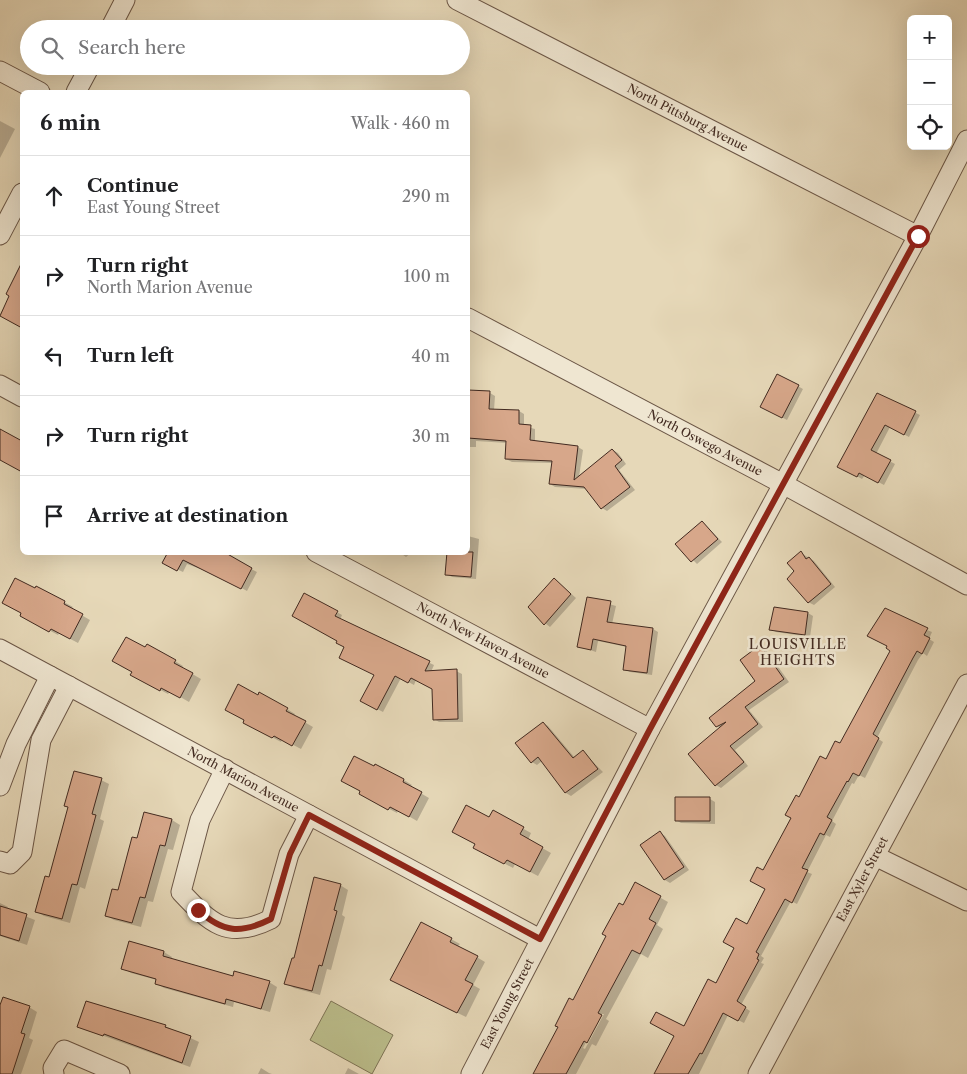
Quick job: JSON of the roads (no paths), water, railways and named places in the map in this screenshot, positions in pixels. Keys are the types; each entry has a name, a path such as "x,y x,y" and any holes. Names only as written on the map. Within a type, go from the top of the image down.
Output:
{"street":[{"path":"115,20 125,0"},
{"name":"North Pittsburg Avenue","path":"457,0 918,236"},
{"path":"0,71 36,90"},
{"path":"77,90 85,75"},
{"name":"East Young Street","path":"470,1074 650,729 918,236 967,140"},
{"path":"0,235 20,197"},
{"name":"North Oswego Avenue","path":"470,319 783,484 967,585"},
{"path":"0,385 20,396"},
{"name":"North New Haven Avenue","path":"322,555 650,729"},
{"name":"North Marion Avenue","path":"0,649 540,939"},
{"path":"0,786 16,744 50,676"},
{"name":"East Xyler Street","path":"758,1074 967,684"},
{"path":"0,860 10,864 22,852 41,740 68,686"},
{"path":"225,770 200,820 180,892 210,921 228,928 252,928 271,919 290,854 309,815"},
{"path":"876,856 967,902"},
{"path":"54,1074 53,1068 64,1050 120,1074"}],"district":[{"name":"LOUISVILLE HEIGHTS","path":"798,652"}]}
